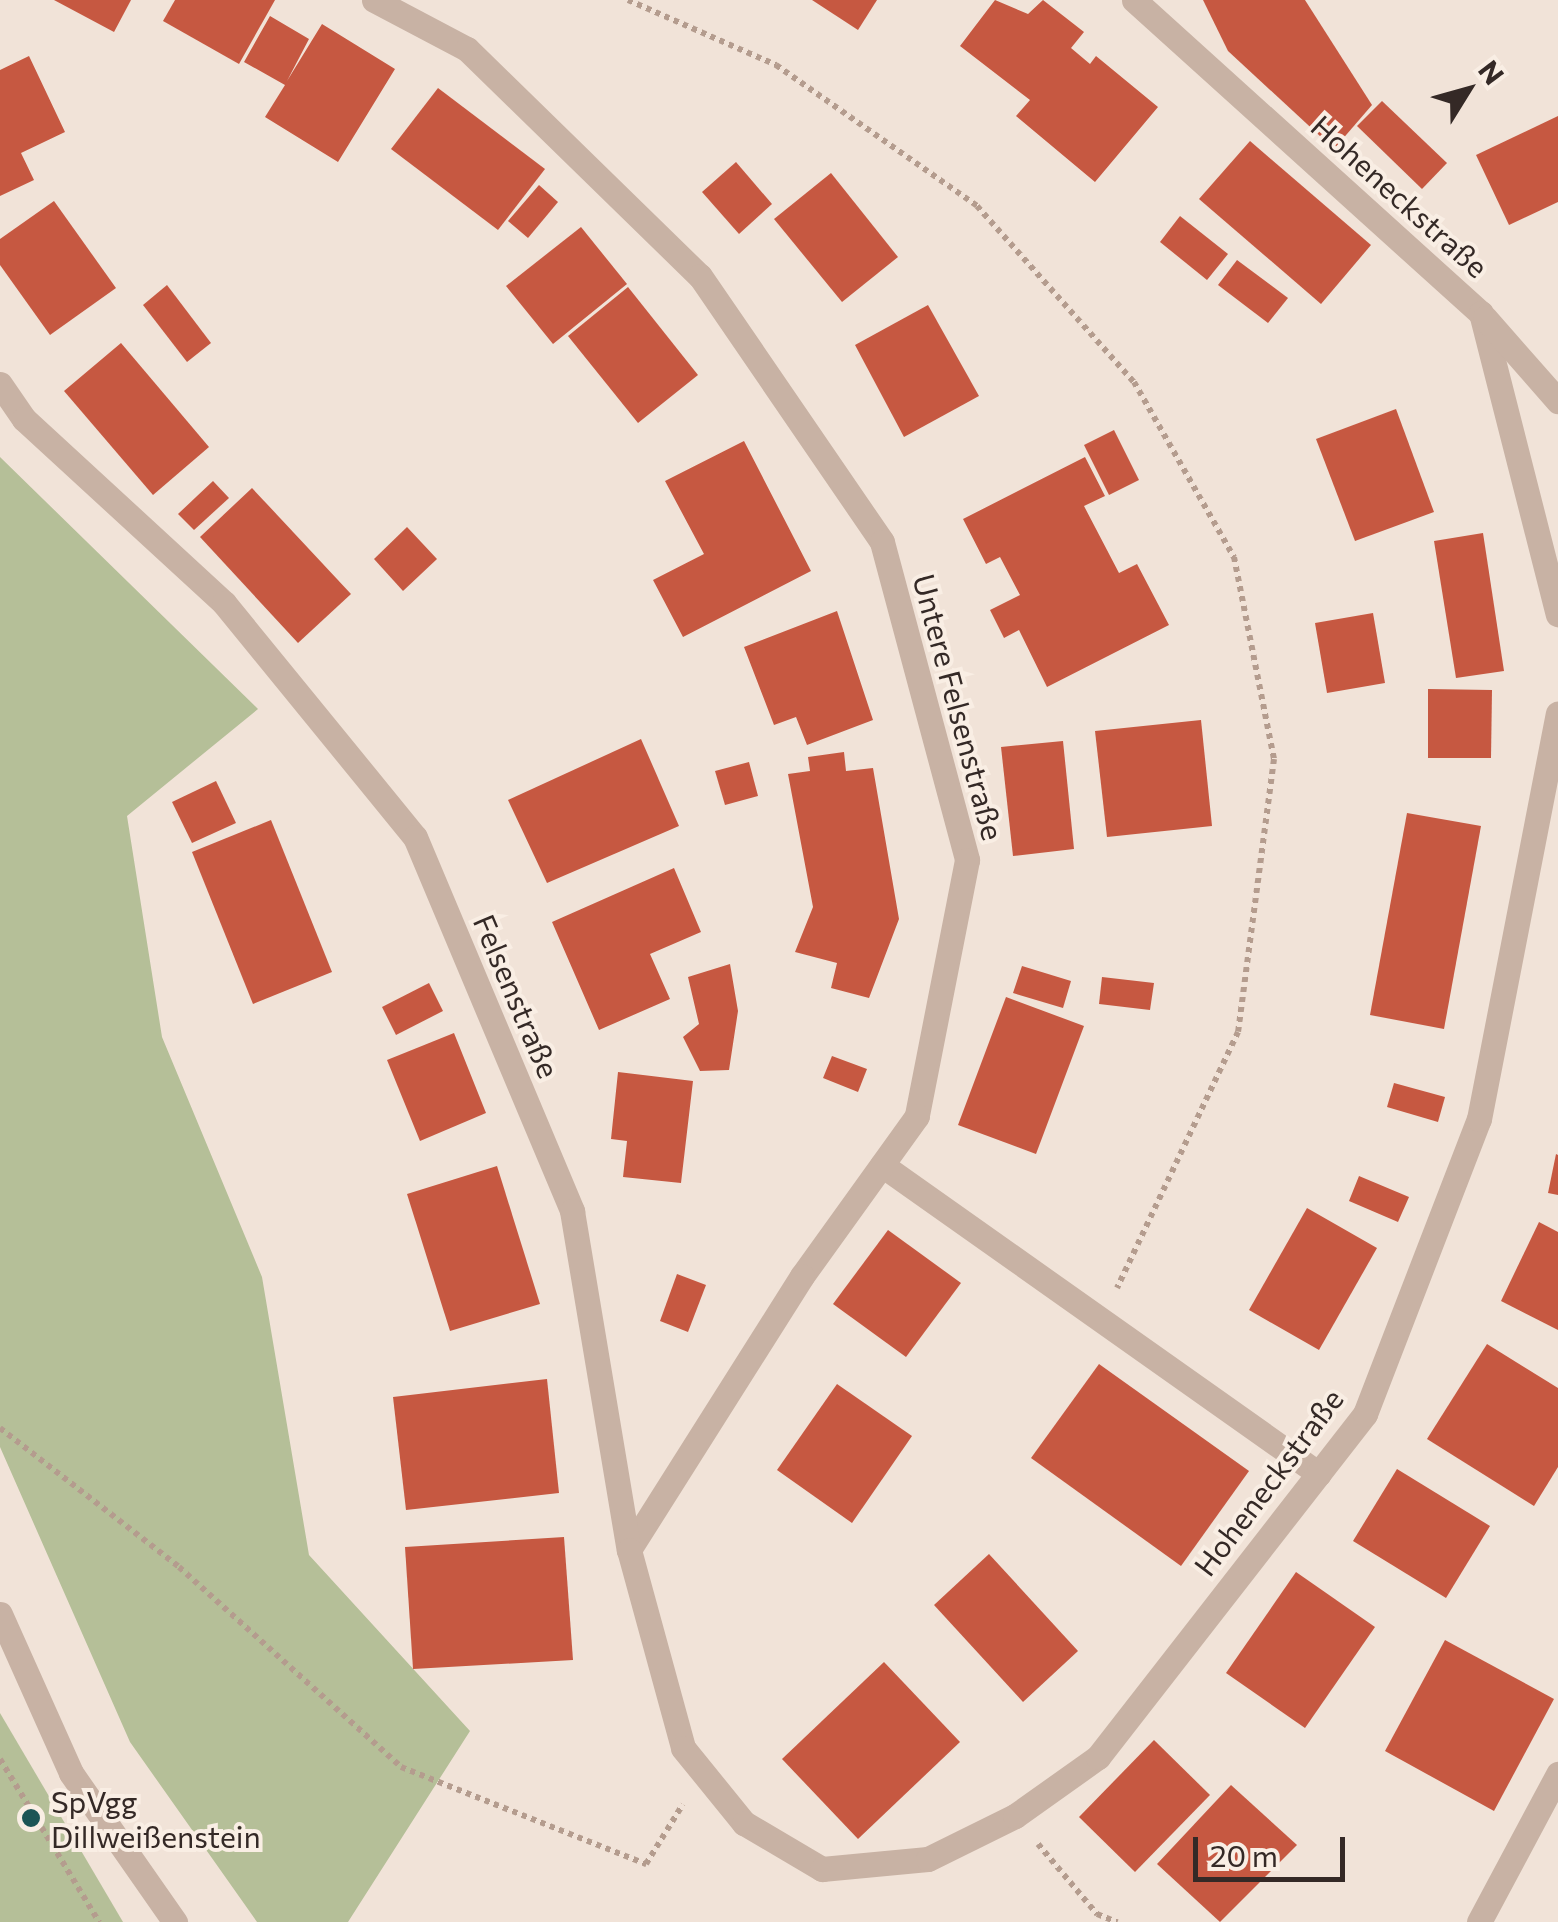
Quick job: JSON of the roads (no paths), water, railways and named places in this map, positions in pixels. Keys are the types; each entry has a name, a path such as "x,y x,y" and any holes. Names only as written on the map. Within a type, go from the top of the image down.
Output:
{"street":[{"name":"Untere Felsenstraße","path":"374,0 468,49 700,276 882,542 968,860 917,1116 802,1276 629,1550"},
{"name":"Hoheneckstraße","path":"1134,0 1481,313 1558,614"},
{"path":"1481,313 1558,401"},
{"name":"Felsenstraße","path":"0,384 24,419 224,602 416,837 572,1211 629,1550 683,1748 700,1778"},
{"name":"Hoheneckstraße","path":"700,1778 744,1823 822,1869 928,1859 1015,1816 1098,1757 1365,1414 1479,1119 1558,714"},
{"path":"882,1165 1318,1474"},
{"path":"0,1614 70,1773 175,1922"},
{"path":"1479,1922 1558,1774"}],"place":[{"name":"SpVgg Dillweißenstein","path":"31,1818"}]}
